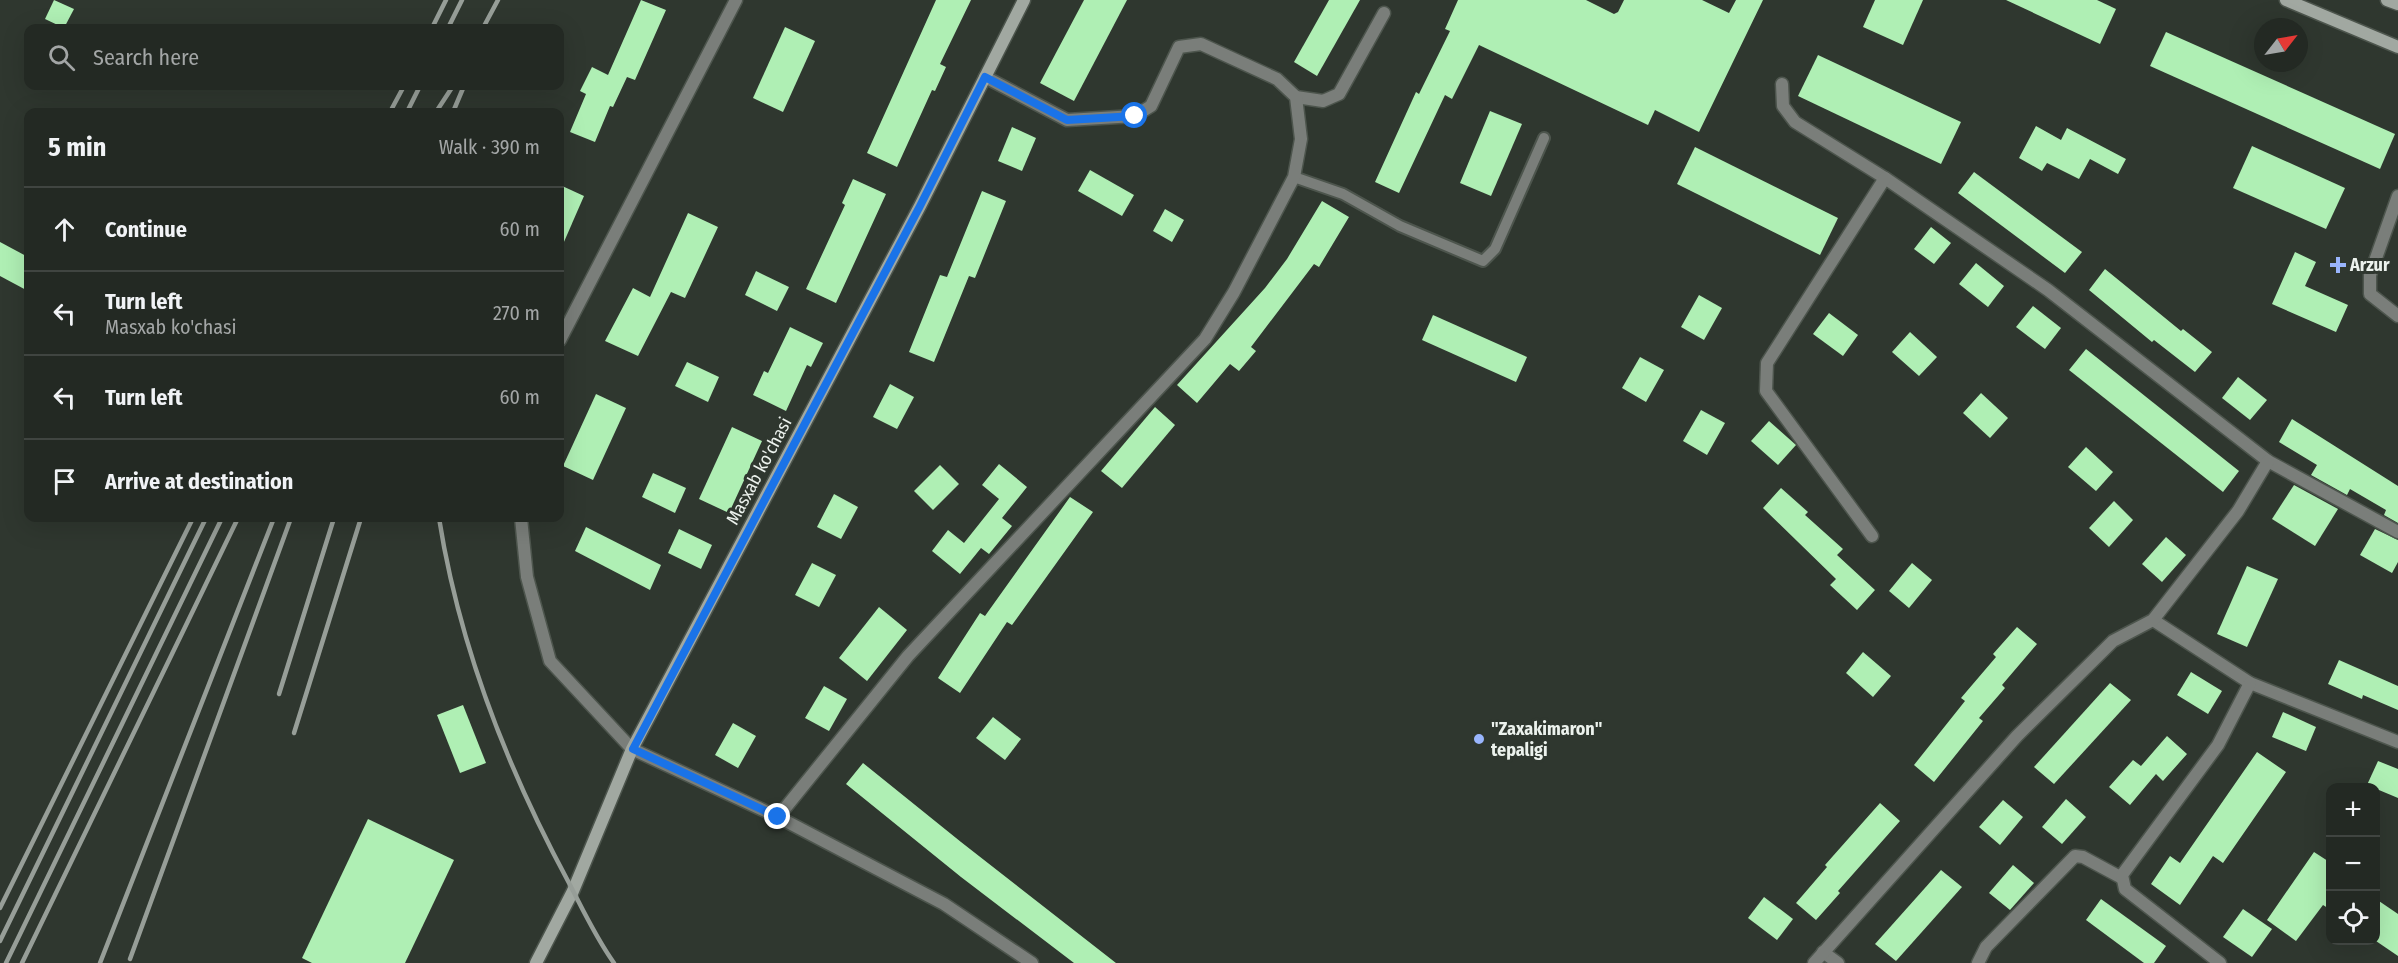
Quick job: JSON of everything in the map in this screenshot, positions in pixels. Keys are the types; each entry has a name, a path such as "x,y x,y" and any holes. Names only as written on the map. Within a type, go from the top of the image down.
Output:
{"main road":[{"name":"Masxab ko'chasi","path":"536,963 573,891 633,749 920,206 1023,0"},
{"path":"2286,0 2398,47"},
{"path":"2387,0 2398,4"}],"street":[{"path":"564,332 736,0"},
{"path":"1296,98 1323,101 1339,94 1384,13"},
{"path":"778,817 908,656 1205,339 1234,292 1294,177 1301,139 1296,98 1277,79 1201,44 1179,47 1151,106 1135,116 1067,120 985,77"},
{"path":"1782,84 1783,106 1794,122 1885,178 2048,290 2268,461 2398,532"},
{"path":"1872,536 1766,391 1767,363 1885,178"},
{"path":"2398,199 2370,275 2370,294 2398,316"},
{"path":"1814,963 2018,736 2113,641 2153,620 2238,511 2268,461"},
{"path":"521,522 527,577 550,661 633,749 778,817 944,904 1032,963"},
{"path":"2153,620 2250,683 2398,742"},
{"path":"2220,963 2125,889 2122,878 2134,856 2218,745 2250,683"},
{"path":"1978,963 1986,947 2075,856 2083,857 2122,878"},
{"path":"1823,952 1838,963"}],"lane":[{"path":"1294,177 1343,194 1400,226 1483,261 1495,249 1544,138"}],"building":[{"path":"54,0 74,9 66,24 56,24 45,19"},
{"path":"641,0 666,10 635,80 627,77 613,107 610,106 595,142 570,132 586,94 580,91 592,67 608,75"},
{"path":"936,0 971,0 940,64 946,67 935,91 932,90 897,167 867,153"},
{"path":"1084,0 1127,0 1074,101 1040,83"},
{"path":"1329,0 1360,0 1317,76 1294,62"},
{"path":"1458,0 1586,0 1614,14 1618,12 1624,0 1702,0 1729,13 1736,0 1763,0 1699,132 1655,110 1648,125 1479,45 1452,99 1445,95 1399,193 1375,182 1416,92 1419,94 1450,31 1445,29"},
{"path":"1875,0 1923,0 1903,45 1863,27"},
{"path":"2006,0 2097,0 2116,9 2100,44"},
{"path":"785,27 815,41 783,112 753,98"},
{"path":"2166,32 2395,134 2380,169 2150,66"},
{"path":"1818,55 1961,122 1941,164 1798,96"},
{"path":"1490,111 1522,124 1491,196 1460,183"},
{"path":"2036,126 2061,140 2067,128 2126,159 2118,174 2090,159 2079,179 2047,163 2042,171 2019,158"},
{"path":"1012,127 1036,138 1022,171 998,161"},
{"path":"2252,146 2345,188 2326,229 2233,188"},
{"path":"1695,147 1838,218 1820,255 1677,184"},
{"path":"1090,170 1134,195 1122,216 1078,191"},
{"path":"1974,172 2082,252 2065,273 1958,193"},
{"path":"853,179 886,194 836,303 806,289 845,205 842,203"},
{"path":"564,187 584,196 564,242"},
{"path":"982,191 1006,201 975,278 969,276 934,362 909,352 940,275 947,277"},
{"path":"1322,201 1349,217 1319,267 1314,264 1251,347 1256,351 1239,371 1230,364 1197,403 1177,385 1265,288 1287,259"},
{"path":"1165,209 1184,220 1172,242 1153,231"},
{"path":"688,213 718,227 685,298 671,292 638,356 605,341 633,288 650,297"},
{"path":"1931,227 1951,243 1934,264 1914,249"},
{"path":"0,242 24,255 24,289 0,276"},
{"path":"2295,252 2316,262 2305,286 2348,305 2336,332 2272,304"},
{"path":"1976,263 2004,286 1988,307 1959,284"},
{"path":"2105,269 2181,331 2183,329 2212,352 2195,372 2154,340 2152,342 2089,290"},
{"path":"756,271 789,287 777,311 745,295"},
{"path":"1699,295 1722,308 1704,340 1681,327"},
{"path":"2033,306 2061,328 2045,349 2016,327"},
{"path":"1829,313 1858,335 1843,356 1813,334"},
{"path":"1433,315 1527,357 1516,382 1422,340"},
{"path":"790,327 823,343 811,367 807,365 786,411 753,395 764,371 768,373"},
{"path":"1910,332 1937,357 1919,376 1892,352"},
{"path":"2086,349 2239,471 2223,492 2069,370"},
{"path":"1640,357 1664,370 1646,402 1622,388"},
{"path":"687,362 719,377 708,402 675,386"},
{"path":"2238,377 2267,400 2250,420 2222,398"},
{"path":"890,384 914,397 897,429 873,417"},
{"path":"1981,393 2008,418 1990,438 1963,413"},
{"path":"596,394 626,408 593,480 564,466"},
{"path":"1155,407 1175,425 1122,488 1101,471"},
{"path":"1701,410 1725,423 1707,455 1683,441"},
{"path":"2292,419 2398,486 2398,523 2384,515 2386,510 2350,489 2347,495 2311,475 2317,465 2279,442"},
{"path":"1769,421 1796,445 1778,465 1751,441"},
{"path":"732,427 762,441 729,513 699,499"},
{"path":"2086,447 2113,472 2096,491 2068,467"},
{"path":"999,464 1027,487 1002,518 1012,526 989,554 981,548 960,574 932,551 948,530 964,543 999,499 982,485"},
{"path":"940,465 959,484 933,510 914,491"},
{"path":"653,473 686,488 675,513 642,497"},
{"path":"2294,485 2338,509 2315,546 2272,519"},
{"path":"1781,488 1808,512 1805,515 1843,549 1837,555 1875,590 1857,610 1830,585 1836,579 1763,508"},
{"path":"834,494 858,507 841,539 817,527"},
{"path":"1070,497 1093,512 1012,625 1007,622 960,693 938,678 980,613 985,616"},
{"path":"2114,501 2133,520 2109,547 2089,528"},
{"path":"586,527 661,565 650,590 575,551"},
{"path":"679,529 712,545 701,569 668,553"},
{"path":"2375,529 2398,540 2398,562 2392,573 2360,555"},
{"path":"2166,537 2186,555 2162,582 2142,564"},
{"path":"812,563 836,575 819,607 795,595"},
{"path":"1912,563 1932,580 1909,608 1889,591"},
{"path":"2247,566 2278,579 2247,647 2217,634"},
{"path":"879,607 907,630 867,681 839,658"},
{"path":"2017,627 2037,644 2002,685 2005,688 1979,718 1983,721 1934,782 1914,765 1965,701 1961,698 1996,657 1993,654"},
{"path":"1863,652 1891,676 1873,697 1846,673"},
{"path":"2339,660 2398,686 2398,710 2363,695 2362,699 2328,684"},
{"path":"2191,672 2222,691 2208,714 2177,695"},
{"path":"2110,683 2131,700 2054,784 2034,767"},
{"path":"824,686 847,699 829,731 805,718"},
{"path":"463,705 486,763 460,773 437,715"},
{"path":"2283,712 2316,727 2306,751 2272,737"},
{"path":"993,717 1021,739 1005,760 976,738"},
{"path":"733,723 756,736 738,768 715,755"},
{"path":"2167,736 2187,754 2163,781 2156,774 2130,805 2109,787 2133,760 2141,766"},
{"path":"2257,752 2286,772 2223,863 2213,856 2180,905 2151,884 2170,856 2180,863"},
{"path":"2378,761 2398,769 2398,798 2380,790 2380,783 2368,783"},
{"path":"863,763 1116,963 1074,963 961,877 846,784"},
{"path":"2066,799 2086,817 2062,844 2042,827"},
{"path":"2003,800 2023,817 2000,845 1979,827"},
{"path":"1880,803 1900,821 1838,891 1840,893 1816,920 1796,903 1827,867 1825,865"},
{"path":"368,819 454,860 405,963 312,963 302,958"},
{"path":"2314,852 2326,860 2326,907 2323,905 2296,941 2267,920"},
{"path":"2013,865 2034,883 2010,910 1989,893"},
{"path":"1941,870 1962,887 1896,961 1875,944"},
{"path":"1764,897 1793,919 1777,940 1748,918"},
{"path":"2101,899 2166,946 2154,963 2144,963 2086,920"},
{"path":"2380,902 2398,914 2398,956 2380,944"},
{"path":"2243,909 2272,929 2252,957 2223,937"}],"railway":[{"path":"434,24 446,0"},
{"path":"450,24 462,0"},
{"path":"485,24 498,0"},
{"path":"392,108 402,90"},
{"path":"409,108 418,90"},
{"path":"439,108 450,90"},
{"path":"455,108 462,90"},
{"path":"0,908 191,522"},
{"path":"0,941 204,522"},
{"path":"6,963 220,522"},
{"path":"22,963 236,522"},
{"path":"100,963 272,522"},
{"path":"130,959 290,522"},
{"path":"279,694 333,522"},
{"path":"294,733 360,522"},
{"path":"440,522 459,613 473,660 506,751 547,840 590,924 614,963"}],"place":[{"name":"Arzur","path":"2338,265"},
{"name":"\"Zaxakimaron\" tepaligi","path":"1479,739"}],"route":[{"path":"778,817 633,749 920,206 985,77 1067,120 1135,116"}]}
